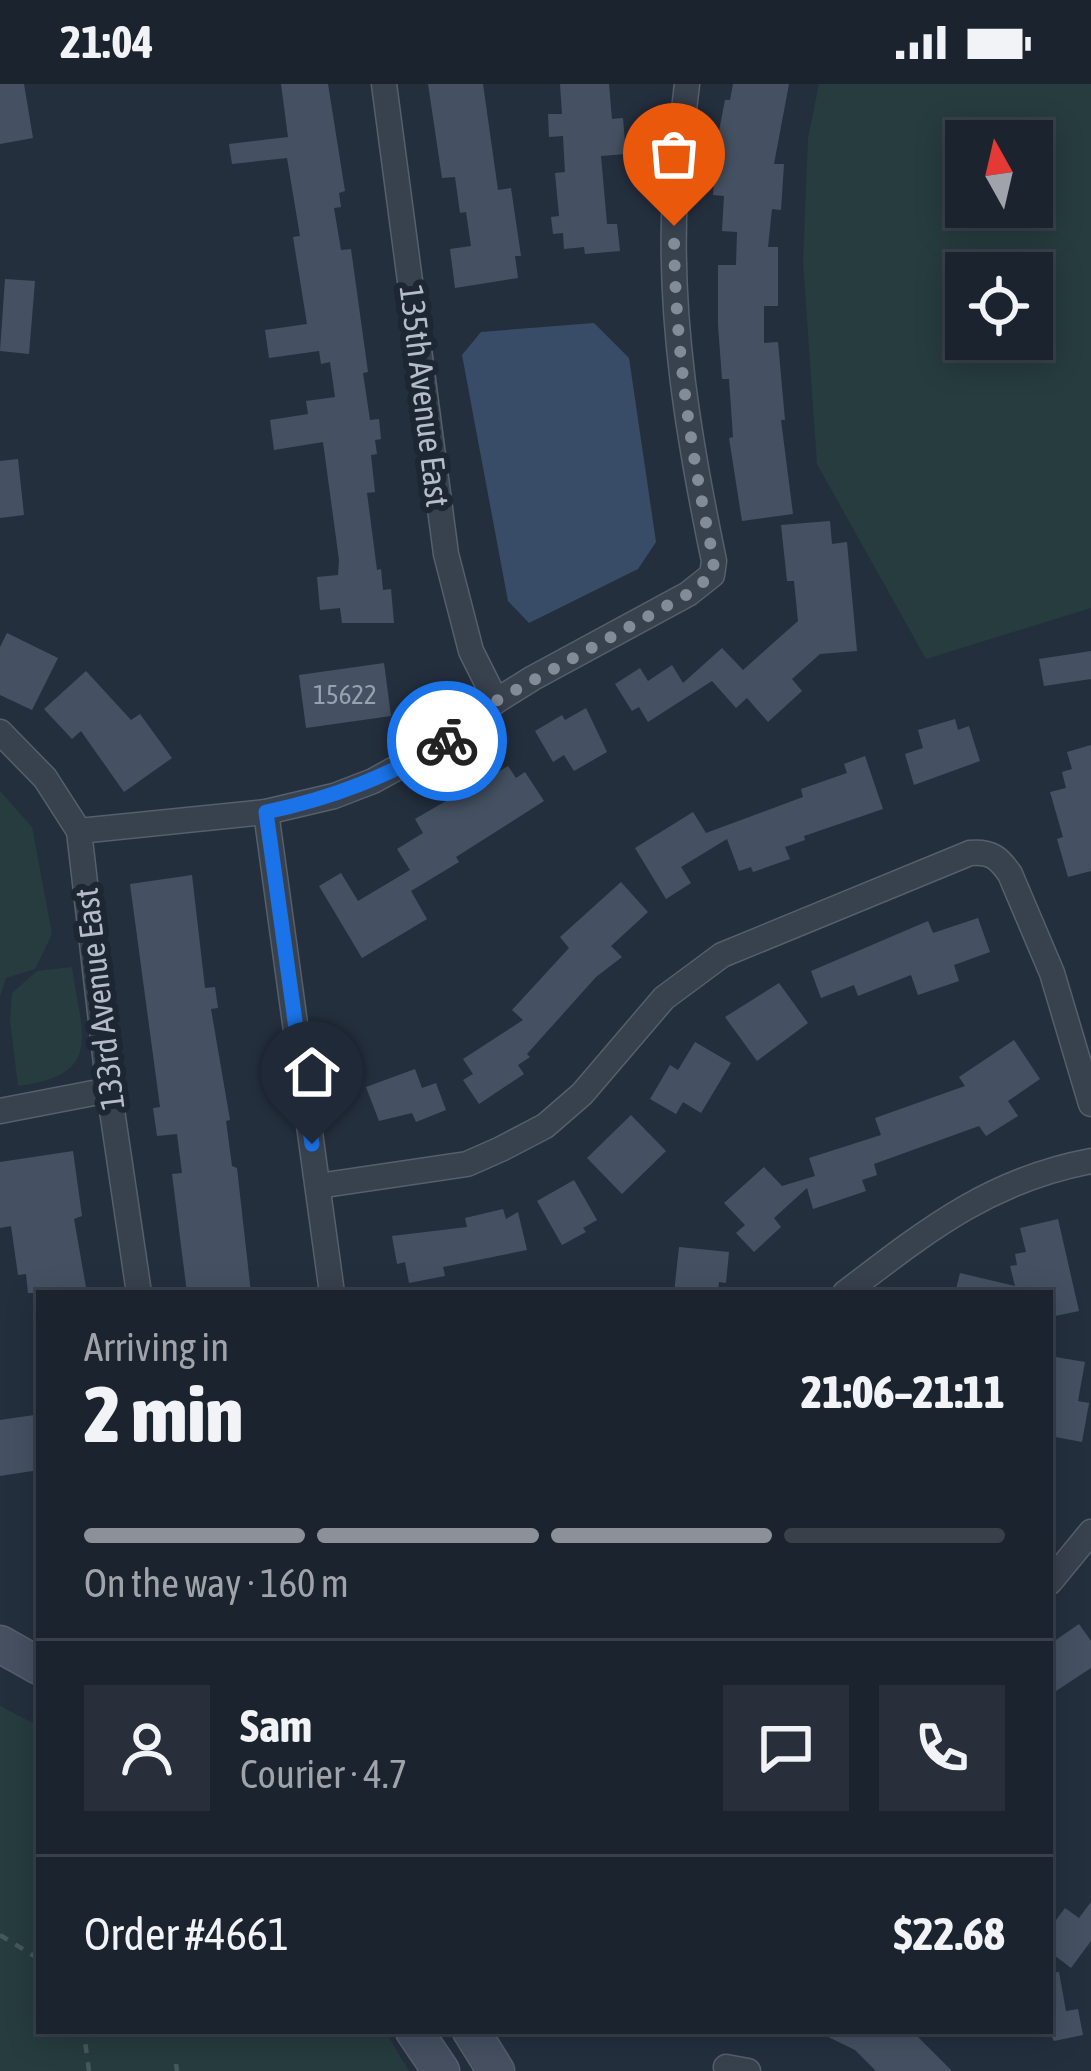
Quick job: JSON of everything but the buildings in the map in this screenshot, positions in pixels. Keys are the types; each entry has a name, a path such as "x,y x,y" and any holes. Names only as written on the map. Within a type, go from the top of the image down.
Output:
{"street":[{"name":"135th Avenue East","path":"384,84 446,554 471,651 496,701"},
{"path":"79,830 266,812 334,796 400,769 460,733 496,701 688,594 712,575 714,561 693,463 681,374 674,254 676,178 688,84"},
{"name":"133rd Avenue East","path":"0,732 45,778 79,830 109,1090 140,1290"},
{"path":"266,812 332,1290"},
{"path":"318,1186 467,1164 500,1149 544,1126 582,1094 664,998 722,955 970,854 991,854 1010,874 1052,973 1091,1104"},
{"path":"0,1111 109,1090"},
{"path":"849,1290 964,1205 1021,1180 1091,1161"},
{"path":"1053,1579 1088,1542"},
{"path":"0,1644 36,1664"},
{"path":"416,2034 441,2071"},
{"path":"473,2034 496,2071"}],"path":[{"path":"0,1934 36,1957"},
{"path":"88,2071 85,2041 90,2034"}],"green space":[{"path":"819,84 1091,84 1091,608 926,659 817,464 803,262 808,138"},
{"path":"0,791 32,827 52,934 35,969 6,978 0,997"},
{"path":"72,967 82,1031 76,1061 46,1080 18,1086 10,1020 12,993 37,971"},
{"path":"0,1706 36,1724 36,2034 387,2034 409,2071 0,2071"}],"water":[{"path":"594,323 629,358 656,542 638,569 529,623 508,601 462,355 481,332"}],"way so far":[{"path":"447,741 496,701 688,594 712,575 714,561 693,463 681,374 674,226"}],"route":[{"path":"312,1144 266,812 373,781 447,741"}]}
